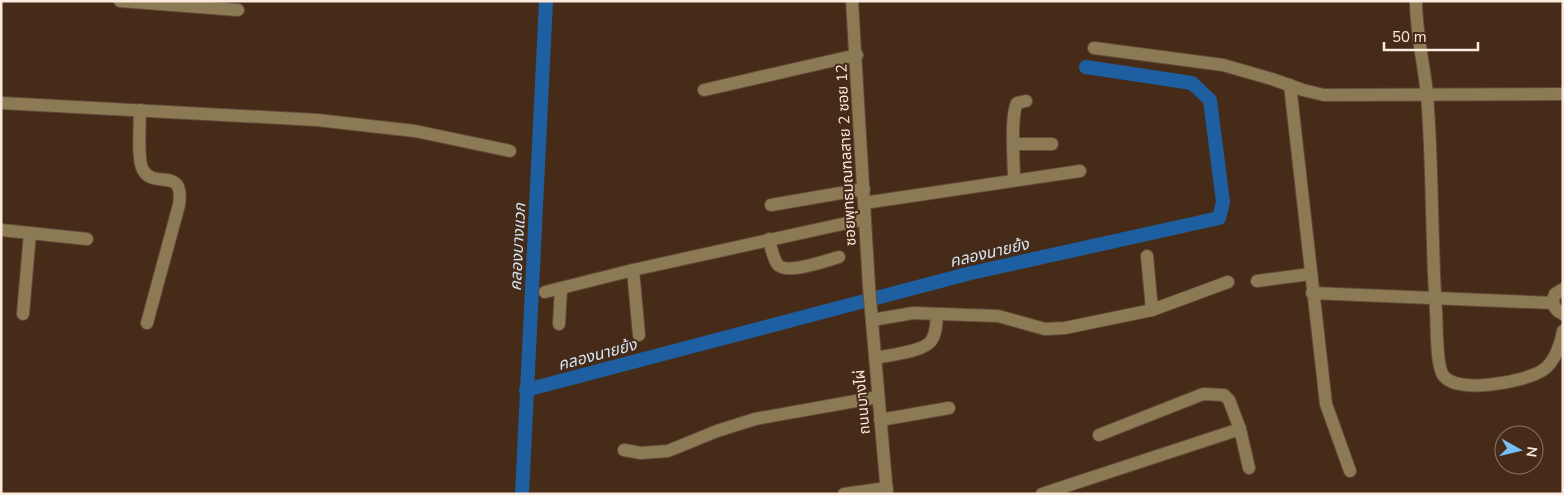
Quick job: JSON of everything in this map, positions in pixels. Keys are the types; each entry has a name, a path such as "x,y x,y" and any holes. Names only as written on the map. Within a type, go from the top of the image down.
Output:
{"street":[{"path":"120,1 238,10"},
{"name":"ซอยพุทธมณฑลสาย 2 ซอย 12","path":"852,1 857,55 871,314"},
{"path":"1416,1 1416,25 1427,94 1435,297 1439,360 1442,374 1449,382 1470,386 1522,378 1544,370 1558,349 1563,331"},
{"path":"1094,48 1223,65 1324,95 1563,95 1563,83"},
{"path":"704,90 857,55"},
{"path":"1290,85 1326,404 1350,471"},
{"path":"1014,180 1012,121 1017,103 1026,101"},
{"path":"1,103 317,120 406,130 510,151"},
{"path":"140,110 140,159 142,169 147,175 174,182 179,186 180,194 179,205 147,323"},
{"path":"1014,144 1052,144"},
{"path":"864,203 1080,171"},
{"path":"772,205 864,189"},
{"path":"545,292 633,270 865,219"},
{"path":"1,230 88,239"},
{"path":"23,314 30,233"},
{"path":"769,239 776,263 782,268 792,269 840,257"},
{"path":"1147,256 1152,310"},
{"path":"633,270 639,335"},
{"path":"1256,281 1310,274"},
{"path":"871,314 913,313 998,316 1045,329 1065,328 1152,310 1228,282"},
{"path":"559,324 561,288"},
{"path":"1563,288 1555,294 1553,303 1556,310 1563,314"},
{"path":"1312,292 1553,303"},
{"name":"ถนนบางไผ่","path":"871,314 887,491"},
{"path":"875,358 918,349 930,342 935,332 937,314"},
{"path":"1099,435 1203,394 1224,396 1229,400 1240,429 1249,468"},
{"path":"624,450 641,452 668,451 717,431 755,419 878,397"},
{"path":"880,420 949,408"},
{"path":"1042,494 1240,429"},
{"path":"844,494 887,491"}],"waterway":[{"name":"คลองบางแวก","path":"522,494 546,1"},
{"name":"คลองนายย้ง","path":"526,390 971,273 1219,218 1223,202 1210,100 1192,83 1086,67"}]}
